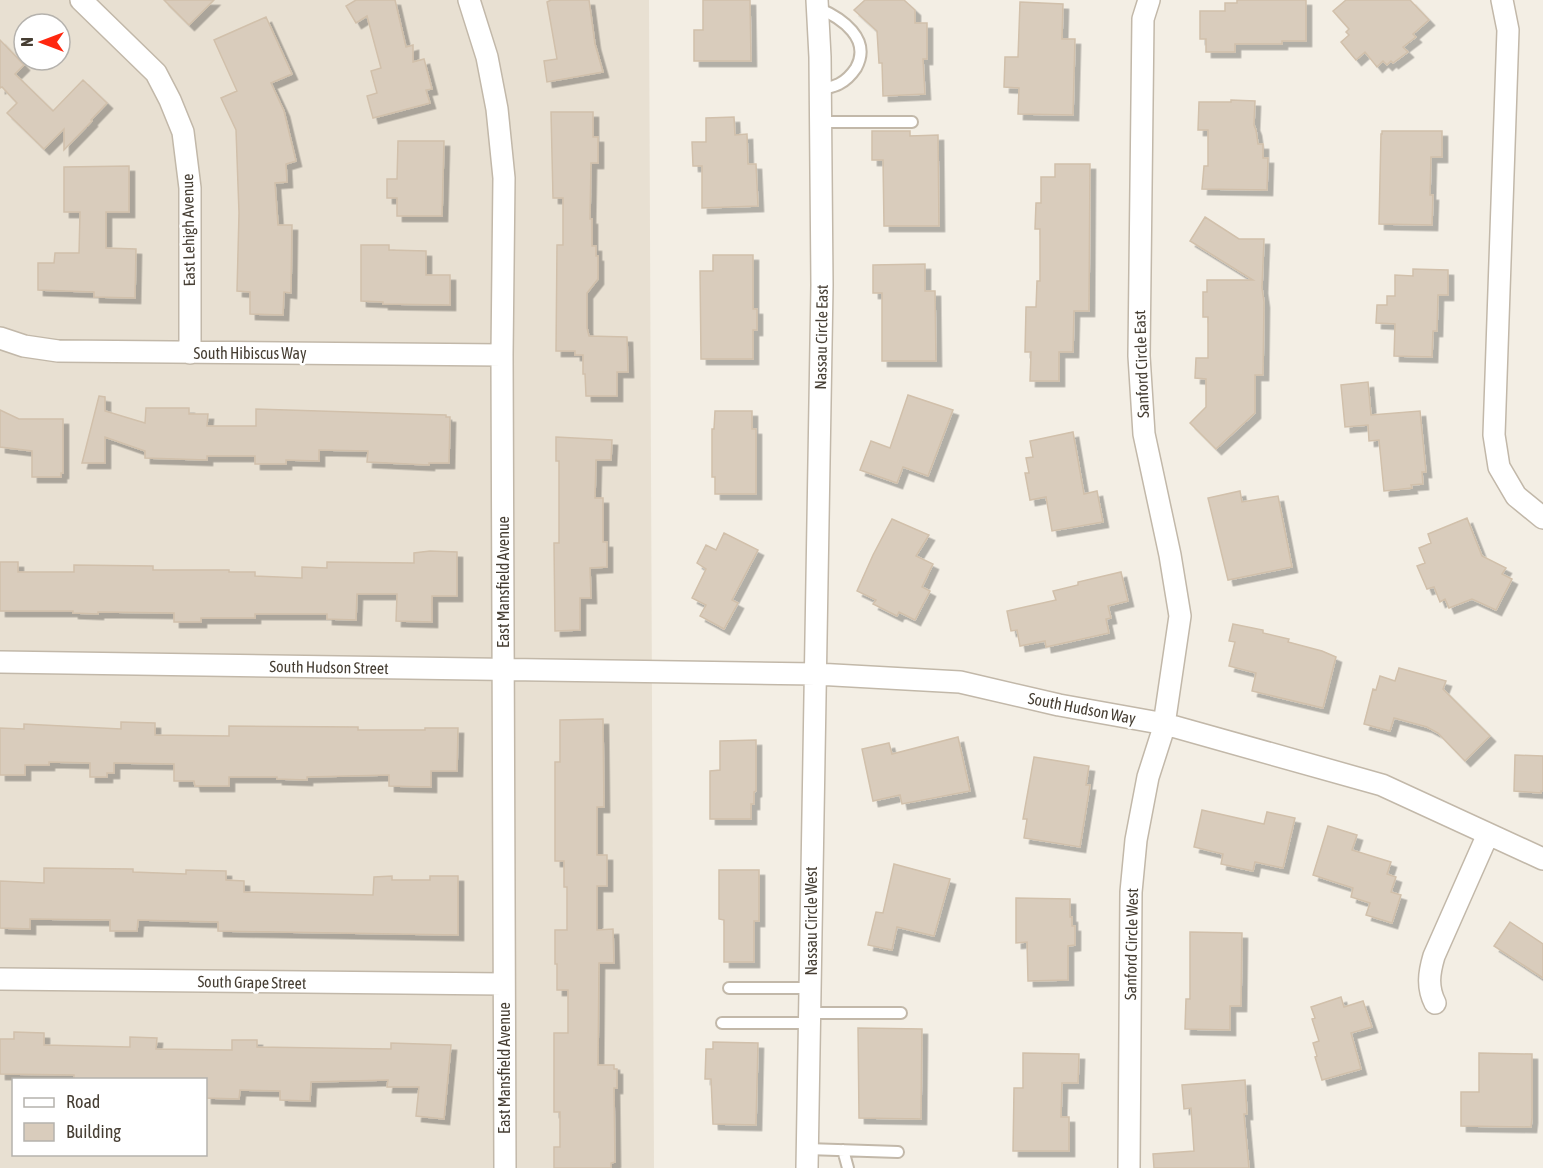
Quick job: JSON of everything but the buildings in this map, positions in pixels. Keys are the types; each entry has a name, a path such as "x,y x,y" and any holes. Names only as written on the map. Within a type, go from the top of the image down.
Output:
{"street":[{"name":"East Lehigh Avenue","path":"81,0 156,73 183,132 190,188 190,353"},
{"name":"East Mansfield Avenue","path":"469,0 487,57 497,109 504,178 502,355 505,1168"},
{"name":"Sanford Circle East","path":"1149,0 1143,19 1139,356 1144,434 1170,555 1180,616 1165,724"},
{"path":"1503,0 1508,30 1494,435 1499,467 1516,496 1543,518"},
{"name":"Nassau Circle East","path":"816,674 822,285 818,4"},
{"name":"South Hibiscus Way","path":"0,339 24,346 58,351 502,355"},
{"name":"South Hudson Street","path":"0,662 657,672"},
{"name":"South Hudson Way","path":"657,672 816,674 960,682 1059,705 1165,724 1382,785 1543,859"},
{"name":"Nassau Circle West","path":"807,1159 816,674"},
{"name":"Sanford Circle West","path":"1130,1168 1132,881 1136,840 1148,777 1165,724"},
{"path":"1435,1003 1431,994 1429,974 1434,956 1488,834"},
{"name":"South Grape Street","path":"0,979 503,984"}],"lane":[{"path":"818,4 850,27 860,41 860,59 854,71 841,84 820,90"},
{"path":"821,122 912,122"},
{"path":"729,988 810,988"},
{"path":"722,1023 901,1013"},
{"path":"843,1150 848,1168"},
{"path":"807,1159 843,1150 898,1152"}],"shaded area":[{"path":"0,0 649,0 654,1168 0,1168"}]}
